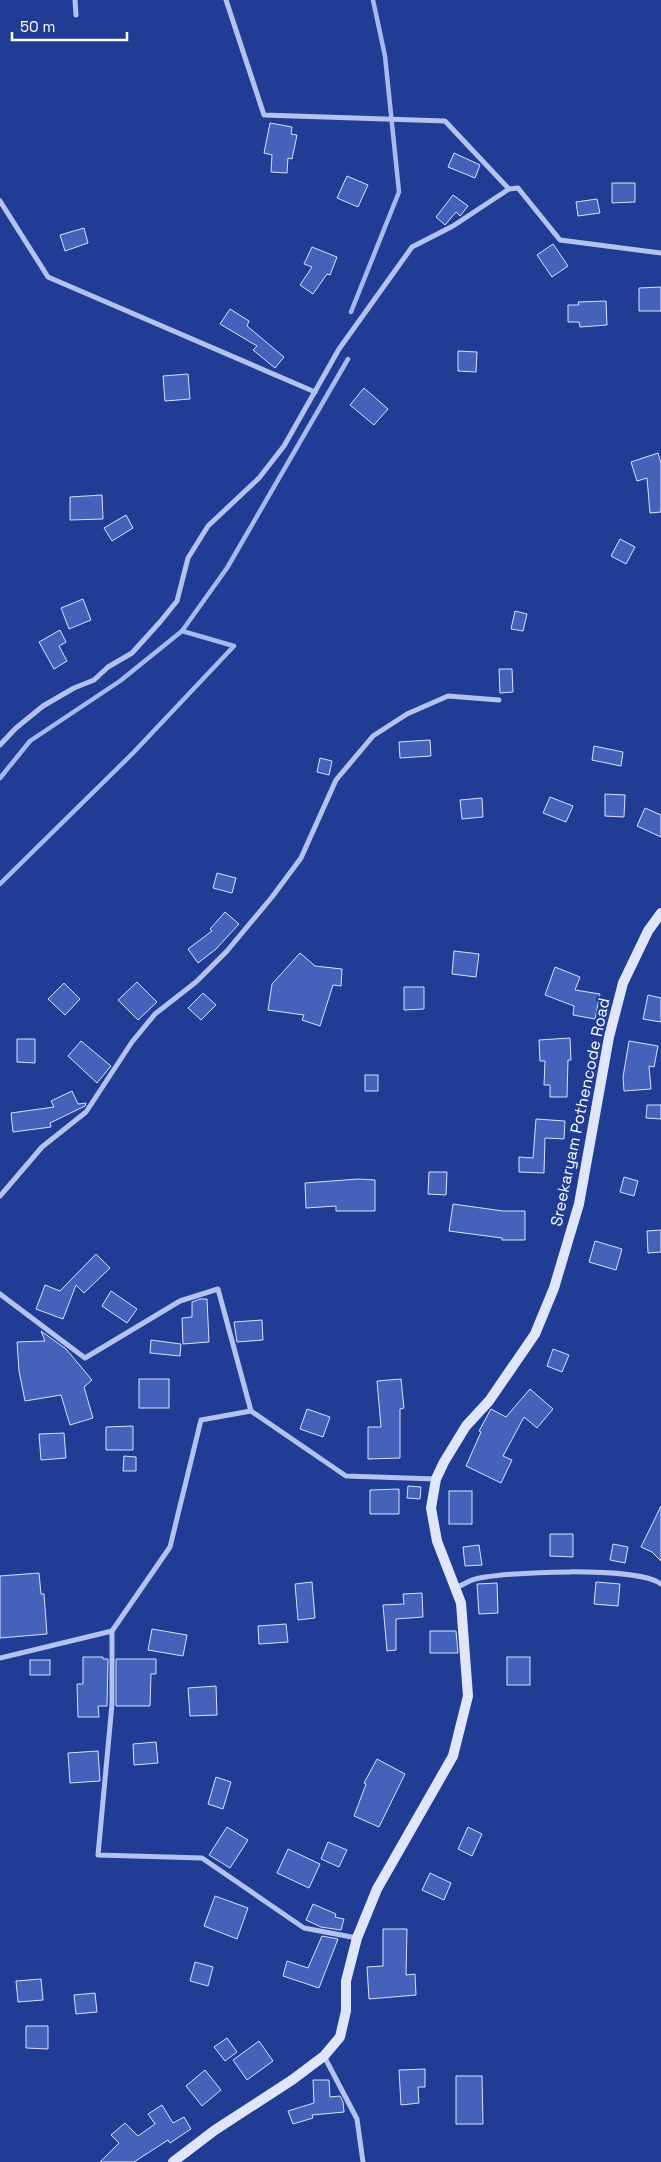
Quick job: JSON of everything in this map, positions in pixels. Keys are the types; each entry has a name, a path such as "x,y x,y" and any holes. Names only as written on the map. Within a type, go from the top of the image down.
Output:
{"main road":[{"name":"Sreekaryam Pothencode Road","path":"173,2162 215,2130 292,2080 324,2056 340,2037 346,2011 346,1981 356,1938 377,1889 452,1756 468,1696 461,1603 437,1542 431,1508 436,1479 466,1426 489,1401 535,1334 554,1288 579,1204 609,1037 623,983 648,931 661,913"}],"street":[{"path":"75,0 76,15"},
{"path":"226,0 264,115 445,121 509,189"},
{"path":"0,745 16,728 43,706 74,688 94,680 108,667 132,653 160,622 177,601 188,558 208,526 258,478 284,446 339,349 412,246 454,226 509,189 518,188 560,240 661,253"},
{"path":"0,201 48,277 315,392"},
{"path":"0,1196 42,1147 86,1112 132,1042 155,1014 196,982 227,952 272,897 301,858 336,780 373,736 407,714 448,696 499,700"},
{"path":"0,1294 85,1358 180,1301 218,1289 251,1411 346,1476 436,1479"},
{"path":"251,1411 201,1420 170,1546 112,1631 112,1704 98,1855 202,1858 304,1928 356,1938"},
{"path":"455,1588 473,1580 510,1575 567,1573 611,1573 649,1578 661,1584"},
{"path":"0,1658 112,1631"},
{"path":"324,2056 357,2119 363,2162"}],"building":[{"path":"270,123 292,127 291,134 297,135 292,159 288,158 287,173 271,172 272,155 264,153"},
{"path":"454,153 480,165 475,178 448,167"},
{"path":"347,176 368,185 358,207 337,198"},
{"path":"612,183 635,183 635,202 612,203"},
{"path":"453,195 468,206 460,216 456,212 445,225 436,217"},
{"path":"597,199 600,213 578,216 576,202"},
{"path":"84,228 88,243 65,251 60,235"},
{"path":"553,244 568,266 552,277 537,255"},
{"path":"312,247 337,257 330,275 327,274 313,294 300,285 312,267 304,264"},
{"path":"661,287 661,311 639,311 639,288"},
{"path":"606,301 607,325 580,327 579,322 568,322 568,305 579,305 578,302"},
{"path":"230,309 249,321 247,326 284,357 275,368 253,350 257,346 220,324"},
{"path":"458,351 477,352 476,372 458,371"},
{"path":"188,374 190,399 165,401 163,376"},
{"path":"364,388 388,409 374,425 350,405"},
{"path":"658,453 661,463 661,512 650,513 647,478 637,481 631,462"},
{"path":"102,495 103,519 70,520 70,497"},
{"path":"126,515 133,528 112,541 104,528"},
{"path":"620,539 635,547 626,564 611,556"},
{"path":"83,599 91,620 69,629 61,608"},
{"path":"515,611 527,614 523,631 511,629"},
{"path":"60,630 66,642 59,646 67,661 54,669 39,642"},
{"path":"499,669 512,669 513,692 500,693"},
{"path":"430,740 431,756 400,758 399,742"},
{"path":"594,746 623,752 621,766 592,760"},
{"path":"320,758 332,761 329,775 317,772"},
{"path":"605,794 625,795 624,817 605,816"},
{"path":"550,797 573,806 566,822 543,813"},
{"path":"482,798 483,817 462,819 460,800"},
{"path":"645,808 661,815 661,837 637,826"},
{"path":"217,873 236,878 232,893 213,888"},
{"path":"225,912 239,924 216,949 198,963 188,949 212,931 210,929"},
{"path":"454,951 479,954 476,977 452,974"},
{"path":"300,953 315,966 342,969 341,986 333,985 320,1026 302,1020 304,1015 268,1010 272,984"},
{"path":"555,967 580,977 575,990 600,994 595,1019 573,1015 574,1006 545,995"},
{"path":"137,982 157,1002 138,1020 118,1000"},
{"path":"64,983 80,999 65,1015 48,999"},
{"path":"404,987 424,987 424,1009 404,1010"},
{"path":"203,993 216,1005 201,1020 188,1008"},
{"path":"648,995 661,998 661,1022 643,1019"},
{"path":"570,1038 571,1060 568,1060 567,1097 550,1097 550,1085 544,1085 545,1061 540,1061 539,1040"},
{"path":"17,1039 35,1039 35,1063 17,1062"},
{"path":"81,1041 111,1066 97,1083 68,1056"},
{"path":"629,1041 658,1046 654,1067 649,1066 651,1089 624,1091 623,1077"},
{"path":"365,1075 378,1075 378,1091 365,1091"},
{"path":"72,1091 78,1104 86,1103 85,1106 50,1123 51,1127 13,1132 11,1113 54,1107 51,1101"},
{"path":"647,1105 661,1105 661,1119 646,1118"},
{"path":"536,1119 565,1121 564,1139 545,1138 544,1173 519,1172 519,1157 533,1158"},
{"path":"429,1172 447,1172 446,1195 428,1194"},
{"path":"624,1177 638,1181 634,1196 620,1192"},
{"path":"358,1179 375,1180 375,1211 336,1211 336,1206 306,1208 305,1183"},
{"path":"453,1204 503,1211 525,1211 525,1240 502,1240 502,1238 449,1231"},
{"path":"661,1230 661,1252 648,1253 647,1231"},
{"path":"595,1241 622,1249 616,1270 589,1262"},
{"path":"96,1254 110,1268 84,1293 76,1285 63,1319 36,1309 45,1285 60,1291"},
{"path":"111,1291 137,1309 127,1323 102,1306"},
{"path":"207,1299 209,1342 183,1344 182,1318 192,1317 192,1302"},
{"path":"262,1320 263,1340 237,1342 234,1322"},
{"path":"41,1331 66,1349 92,1380 84,1387 93,1418 70,1425 61,1395 25,1401 19,1371 17,1342 45,1341"},
{"path":"151,1340 181,1344 180,1356 150,1353"},
{"path":"553,1349 569,1355 562,1372 547,1366"},
{"path":"139,1379 169,1379 169,1408 139,1408"},
{"path":"401,1379 404,1408 400,1409 400,1458 368,1459 368,1427 381,1427 377,1381"},
{"path":"530,1389 553,1409 537,1428 524,1417 503,1456 512,1460 501,1483 466,1466 481,1432 479,1431 491,1409 506,1417"},
{"path":"307,1409 330,1417 323,1437 300,1429"},
{"path":"133,1426 133,1450 106,1450 106,1427"},
{"path":"64,1433 66,1458 41,1460 39,1434"},
{"path":"124,1456 136,1457 136,1471 123,1471"},
{"path":"408,1486 421,1487 420,1499 407,1498"},
{"path":"399,1489 399,1514 370,1514 370,1490"},
{"path":"449,1491 472,1491 472,1524 449,1524"},
{"path":"661,1506 661,1561 652,1552 641,1547"},
{"path":"550,1534 573,1534 573,1557 550,1556"},
{"path":"613,1544 628,1547 625,1563 610,1560"},
{"path":"479,1545 482,1565 465,1566 463,1547"},
{"path":"39,1573 41,1594 44,1594 47,1634 0,1638 0,1576"},
{"path":"312,1582 315,1618 298,1620 295,1584"},
{"path":"596,1582 620,1584 618,1606 594,1604"},
{"path":"497,1583 498,1613 479,1614 477,1584"},
{"path":"422,1593 423,1617 396,1619 396,1650 387,1651 383,1605 404,1604 403,1594"},
{"path":"286,1624 288,1642 259,1644 258,1626"},
{"path":"152,1629 187,1635 183,1656 148,1650"},
{"path":"430,1631 456,1631 458,1653 430,1653"},
{"path":"83,1657 103,1657 103,1659 108,1659 107,1706 98,1706 99,1717 78,1717 77,1684 83,1684"},
{"path":"507,1657 530,1657 530,1685 507,1685"},
{"path":"116,1659 156,1659 156,1674 151,1674 150,1706 116,1706"},
{"path":"30,1660 50,1660 50,1675 30,1675"},
{"path":"216,1686 217,1715 190,1716 188,1688"},
{"path":"156,1742 158,1763 134,1765 133,1744"},
{"path":"98,1751 100,1781 70,1783 68,1753"},
{"path":"377,1759 405,1774 379,1827 354,1816 366,1784 364,1783"},
{"path":"216,1777 231,1782 223,1809 208,1804"},
{"path":"227,1827 248,1840 230,1868 209,1855"},
{"path":"468,1827 482,1834 472,1856 458,1849"},
{"path":"328,1842 347,1850 339,1867 321,1859"},
{"path":"288,1849 320,1864 309,1888 277,1873"},
{"path":"430,1873 451,1883 444,1900 422,1890"},
{"path":"215,1896 248,1908 237,1939 204,1926"},
{"path":"313,1904 336,1914 335,1917 344,1919 341,1930 321,1927 306,1920"},
{"path":"383,1929 407,1929 406,1975 415,1974 416,1995 369,1999 367,1967 383,1966"},
{"path":"322,1936 338,1939 319,1988 283,1976 287,1961 308,1968"},
{"path":"195,1962 213,1967 208,1986 190,1981"},
{"path":"41,1979 43,2000 18,2002 16,1981"},
{"path":"95,1993 97,2012 76,2014 74,1995"},
{"path":"26,2026 48,2026 48,2049 26,2048"},
{"path":"227,2038 237,2052 225,2061 214,2047"},
{"path":"259,2041 273,2061 247,2080 233,2060"},
{"path":"425,2069 425,2087 418,2087 419,2103 401,2105 399,2070"},
{"path":"205,2070 221,2090 202,2106 186,2086"},
{"path":"456,2076 482,2076 483,2124 456,2124"},
{"path":"313,2080 329,2080 330,2097 340,2096 344,2112 312,2115 313,2118 293,2124 288,2111 314,2103"},
{"path":"162,2105 173,2123 184,2117 191,2129 170,2143 168,2140 134,2162 100,2162 119,2143 111,2135 125,2123 138,2136 155,2124 148,2114"}],"waterway":[{"path":"351,312 399,192 385,56 373,0"},
{"path":"0,884 133,753 234,646 182,631 227,568 348,359"},
{"path":"0,778 30,741 120,681 182,631"}]}
